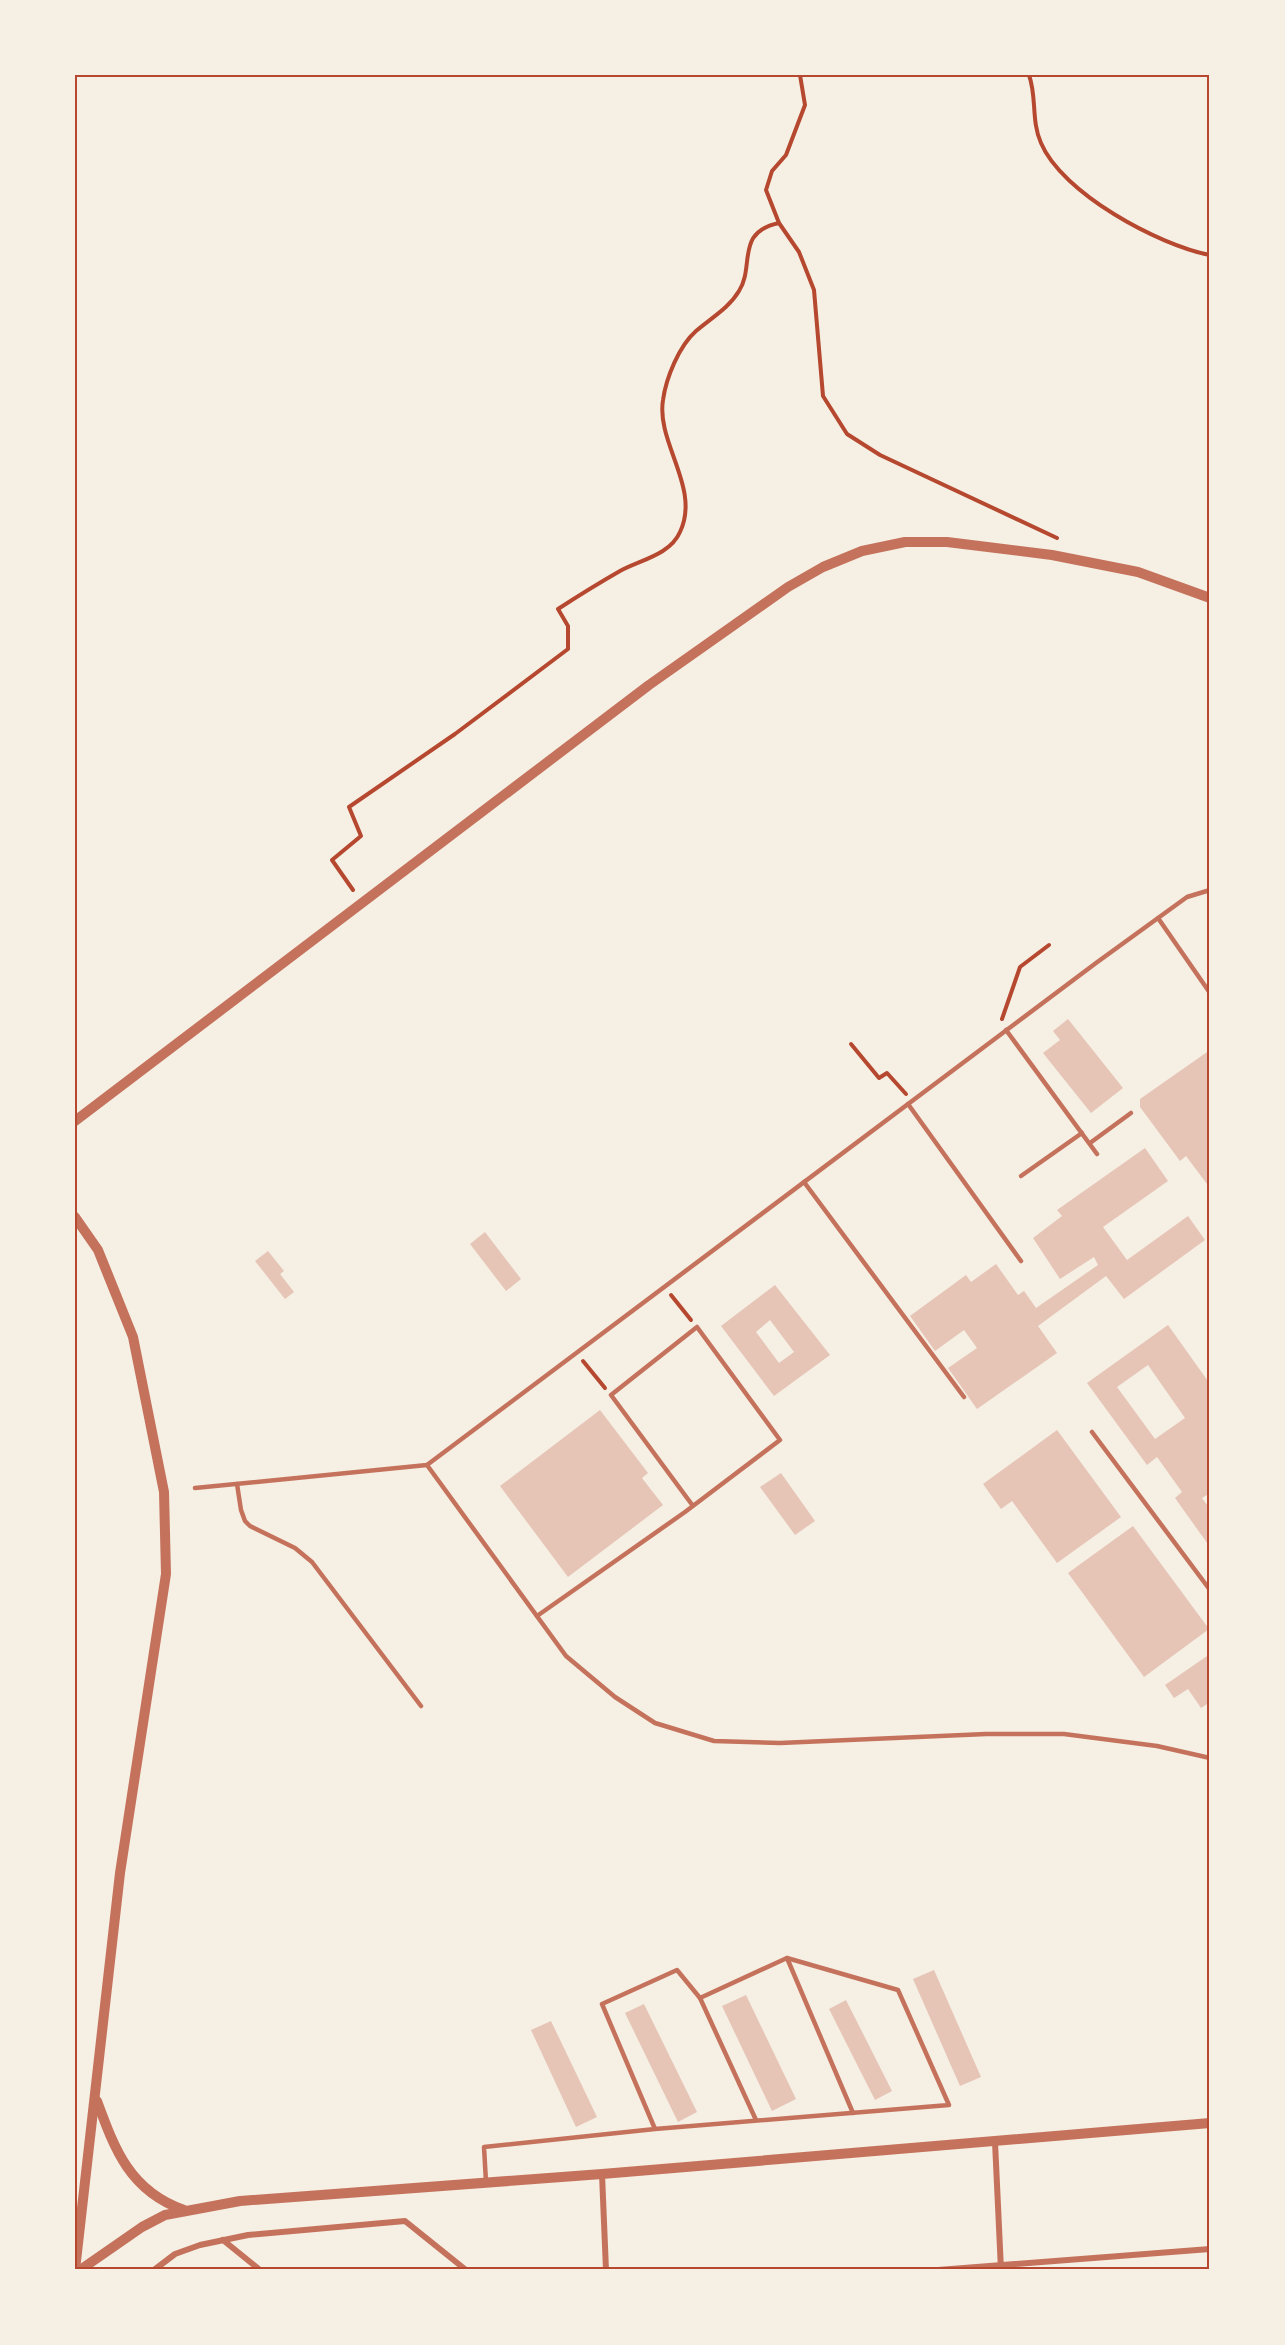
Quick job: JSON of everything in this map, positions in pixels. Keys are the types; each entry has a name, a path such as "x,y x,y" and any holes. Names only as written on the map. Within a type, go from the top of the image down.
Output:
{"street":[{"path":"75,1121 649,685 788,587 823,567 862,551 905,542 947,542 1052,555 1138,572 1210,598"},
{"path":"75,1217 98,1250 133,1337 164,1492 166,1574 120,1874 75,2270"},
{"path":"96,2099 119,2157 152,2195 165,2204 184,2211"},
{"path":"80,2270 142,2227 165,2215 240,2201 602,2174 1210,2123"},
{"path":"994,2142 1001,2267"},
{"path":"602,2174 606,2270"},
{"path":"154,2270 175,2254 200,2245 248,2235 405,2221 466,2270"},
{"path":"223,2240 260,2270"},
{"path":"938,2270 1001,2267 1210,2249"}],"lane":[{"path":"195,1488 427,1465 575,1352 1158,918 1187,897 1210,890"},
{"path":"1158,918 1210,993"},
{"path":"1006,1030 1097,1154"},
{"path":"911,1102 1021,1261"},
{"path":"1090,1143 1131,1113"},
{"path":"1021,1176 1082,1133"},
{"path":"804,1182 963,1397"},
{"path":"537,1616 693,1506 780,1440 697,1327 611,1395 693,1506"},
{"path":"1092,1432 1210,1590"},
{"path":"427,1465 566,1656 615,1697 655,1723 714,1741 780,1743 986,1734 1064,1734 1157,1746 1210,1758"},
{"path":"237,1484 245,1521 250,1526 295,1548 312,1562 421,1706"},
{"path":"787,1958 853,2113"},
{"path":"486,2182 484,2147 655,2129 949,2105 897,1990 787,1958 700,1998"},
{"path":"655,2129 602,2004 677,1970 700,1998 756,2120"}],"path":[{"path":"800,75 805,105 786,155 772,171 766,190 779,223 799,252 814,290 823,396 847,434 880,455 1057,538"},
{"path":"1029,75 1035,90 1035,122 1041,143 1058,169 1115,216 1192,252 1210,255"},
{"path":"353,890 332,860 361,837 349,807 455,734 568,649 568,626 558,609 622,570 663,551 674,542 680,533 687,502 664,421 662,401 681,350 694,333 729,305 740,290 746,276 747,250 767,226 779,223"},
{"path":"1006,1030 1001,1023 1020,967 1049,945"},
{"path":"851,1044 879,1078 887,1073 911,1102"},
{"path":"664,1286 697,1327"},
{"path":"575,1352 611,1395"}],"building":[{"path":"1068,1019 1123,1088 1091,1113 1043,1053 1060,1040 1053,1031"},
{"path":"1210,1050 1210,1188 1186,1156 1180,1161 1140,1107 1140,1099"},
{"path":"1145,1148 1168,1181 1103,1227 1127,1260 1188,1216 1205,1240 1124,1299 1106,1276 1038,1326 1057,1353 977,1409 948,1368 977,1348 964,1330 935,1351 910,1316 966,1275 971,1282 996,1264 1018,1295 1024,1291 1036,1308 1098,1265 1094,1257 1060,1279 1033,1238 1062,1216 1057,1210"},
{"path":"485,1232 521,1279 506,1291 470,1244"},
{"path":"268,1251 284,1271 280,1274 294,1292 285,1299 255,1261"},
{"path":"775,1285 830,1355 774,1396 721,1326","holes":["770,1320 794,1352 779,1363 756,1332"]},
{"path":"1168,1325 1210,1384 1210,1493 1202,1498 1210,1509 1210,1547 1175,1498 1182,1492 1157,1457 1147,1465 1087,1383","holes":["1148,1365 1185,1418 1155,1439 1117,1387"]},
{"path":"600,1410 648,1473 642,1478 663,1505 568,1577 500,1486"},
{"path":"1057,1430 1121,1517 1057,1563 1012,1501 1001,1509 983,1484"},
{"path":"781,1473 815,1521 795,1535 760,1487"},
{"path":"1133,1526 1209,1629 1144,1677 1068,1573"},
{"path":"1210,1654 1210,1702 1201,1708 1188,1689 1174,1698 1165,1685"},
{"path":"934,1970 981,2077 960,2086 913,1979"},
{"path":"746,1995 796,2099 772,2111 722,2006"},
{"path":"846,2000 892,2091 875,2100 829,2009"},
{"path":"644,2004 697,2112 678,2122 625,2013"},
{"path":"551,2021 597,2117 576,2127 531,2030"}]}
